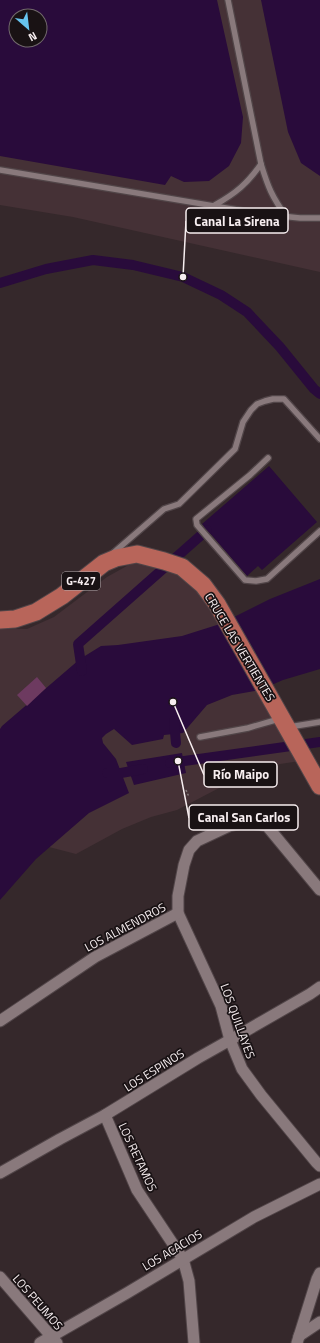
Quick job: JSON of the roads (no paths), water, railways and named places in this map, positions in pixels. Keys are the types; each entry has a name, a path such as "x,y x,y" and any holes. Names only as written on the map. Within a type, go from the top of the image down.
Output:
{"main road":[{"name":"CRUCE LAS VERTIENTES","path":"0,620 14,619 36,612 62,596 104,563 116,558 137,554 164,560 182,567 210,594 223,614 320,786"}],"street":[{"name":"LOS ALMENDROS","path":"0,1021 95,957 178,913 178,896 184,865 189,850 197,841 229,826 247,822 267,826 320,890"},
{"name":"LOS QUILLAYES","path":"178,913 221,1006 230,1040 242,1069 261,1095 320,1166"},
{"name":"LOS ESPINOS","path":"0,1173 105,1115 198,1058 320,987"},
{"name":"LOS RETAMOS","path":"105,1115 137,1190 183,1259 189,1281 194,1343"},
{"name":"LOS ACACIOS","path":"40,1343 54,1340 254,1216 320,1184"},
{"path":"298,1340 320,1273"},
{"name":"LOS PEUMOS","path":"0,1277 54,1340"},
{"path":"298,1340 320,1322"}],"lane":[{"path":"228,0 261,164 269,190 286,216"},
{"path":"216,206 234,195 249,181 261,164"},
{"path":"0,170 262,214 320,218"},
{"path":"104,563 115,550 164,509 180,504 235,449 243,422 257,404 273,399 284,399 320,439"},
{"path":"268,458 250,475 196,519 197,524 245,580 256,581 267,579 320,531"},
{"path":"200,736 248,728 320,722"}],"waterway":[{"path":"0,283 46,269 93,260 133,265 183,277 221,295 247,312 280,347 314,389 320,394"},
{"path":"82,671 78,644 207,530"},
{"path":"174,721 176,743"},
{"path":"170,763 320,742"},
{"path":"107,773 121,773 143,769"}],"place":[{"name":"Canal La Sirena","path":"183,277"},
{"name":"Río Maipo","path":"173,702"},
{"name":"Canal San Carlos","path":"178,761"}]}
